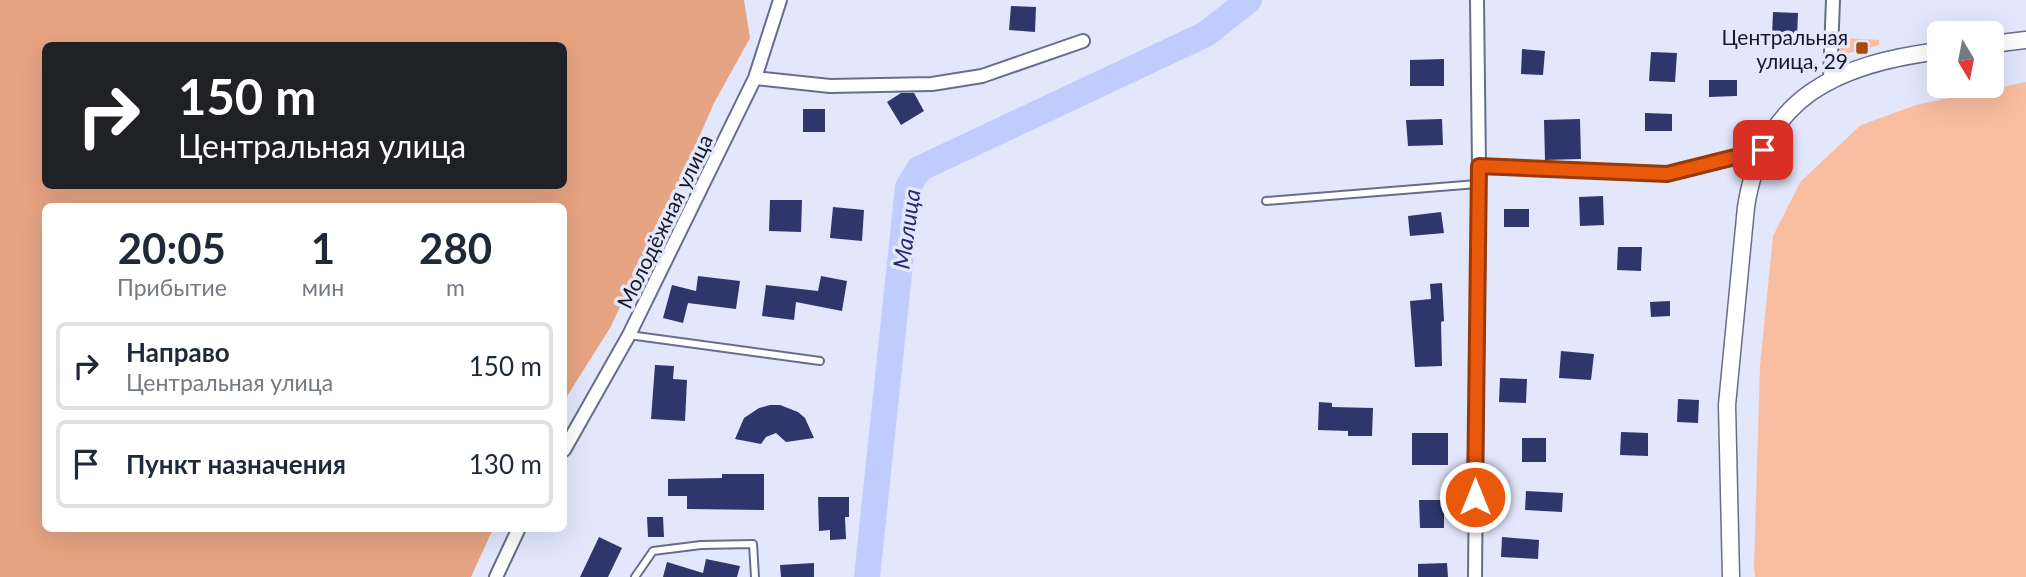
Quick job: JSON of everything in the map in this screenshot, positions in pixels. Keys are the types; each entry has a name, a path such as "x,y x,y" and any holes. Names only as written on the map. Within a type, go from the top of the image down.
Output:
{"street":[{"name":"Молодёжная улица","path":"567,445 629,335 755,78 780,0"},
{"path":"1475,577 1479,166 1476,0"},
{"path":"1830,79 1832,0"},
{"path":"2004,43 2026,40"},
{"path":"755,78 830,86 932,84 982,76 1083,41"},
{"path":"1731,577 1727,405 1746,207 1752,178 1772,133 1791,110 1813,90 1830,79 1867,64 1927,53"},
{"path":"1479,166 1667,174 1763,150"},
{"path":"496,577 517,532"}],"lane":[{"path":"1266,201 1477,184"},
{"path":"629,335 820,361"},
{"path":"635,577 653,551 692,546 753,544 755,577"}],"shaded area":[{"path":"0,0 744,0 750,38 714,103 672,199 610,328 567,396 567,203 42,203 42,532 492,532 471,577 0,577"},
{"path":"1847,38 1879,40 1879,45 1841,55 1837,52 1836,44"},
{"path":"2026,82 2026,577 1755,577 1760,366 1773,236 1801,181 1861,125 1916,105 1949,98 2004,98 2004,87"}],"building":[{"path":"1011,6 1036,7 1035,32 1009,30"},
{"path":"1773,12 1798,13 1797,37 1772,36"},
{"path":"1522,49 1545,51 1543,75 1521,74"},
{"path":"1651,52 1677,53 1675,82 1649,81"},
{"path":"1444,59 1444,86 1410,86 1410,60"},
{"path":"1709,80 1737,80 1737,96 1709,97"},
{"path":"901,93 914,93 924,111 901,125 887,102"},
{"path":"803,109 825,109 825,132 803,132"},
{"path":"1645,113 1672,114 1672,131 1645,131"},
{"path":"1442,119 1443,145 1408,146 1406,120"},
{"path":"1580,119 1581,159 1545,160 1544,120"},
{"path":"1603,196 1604,225 1580,226 1579,197"},
{"path":"770,200 802,200 801,232 769,231"},
{"path":"833,207 864,210 862,241 830,238"},
{"path":"1504,209 1529,209 1529,227 1504,227"},
{"path":"1441,212 1444,233 1410,236 1408,216"},
{"path":"1618,247 1642,247 1641,271 1617,270"},
{"path":"698,276 740,281 736,309 688,303 683,323 663,318 672,285 696,291"},
{"path":"821,276 847,281 842,311 796,302 794,320 762,316 766,285 818,291"},
{"path":"1442,283 1442,366 1415,367 1410,301 1431,299 1430,284"},
{"path":"1670,301 1670,316 1651,317 1650,302"},
{"path":"1561,351 1594,354 1591,380 1559,378"},
{"path":"655,365 674,366 673,379 687,380 685,421 651,419"},
{"path":"1500,378 1527,379 1526,403 1499,402"},
{"path":"1678,399 1699,400 1698,423 1677,422"},
{"path":"1319,402 1332,403 1332,407 1373,408 1372,436 1348,436 1348,431 1318,430"},
{"path":"780,405 798,412 805,418 814,438 786,442 776,433 766,437 761,444 735,439 744,418 759,408"},
{"path":"1621,432 1648,433 1648,456 1620,455"},
{"path":"1412,433 1448,433 1448,465 1412,465"},
{"path":"1522,438 1546,438 1546,462 1522,462"},
{"path":"722,474 764,474 764,510 687,509 687,496 668,496 668,479 722,478"},
{"path":"1526,491 1563,493 1562,512 1525,510"},
{"path":"818,497 849,497 849,517 845,517 846,539 830,540 830,530 819,531"},
{"path":"1419,500 1444,500 1444,528 1420,528"},
{"path":"647,517 663,517 664,537 648,537"},
{"path":"599,537 622,548 608,577 580,577"},
{"path":"1502,537 1539,540 1538,559 1501,557"},
{"path":"706,559 740,566 737,577 663,577 667,562 703,573"},
{"path":"814,563 814,577 781,577 780,565"},
{"path":"1447,563 1448,577 1418,577 1418,564"}],"waterway":[{"name":"Малица","path":"867,577 908,187 919,169 1206,34 1249,0"}],"place":[{"name":"Центральная улица, 29","path":"1862,48"}],"route":[{"path":"1475,497 1479,166 1667,174 1763,150"}]}
